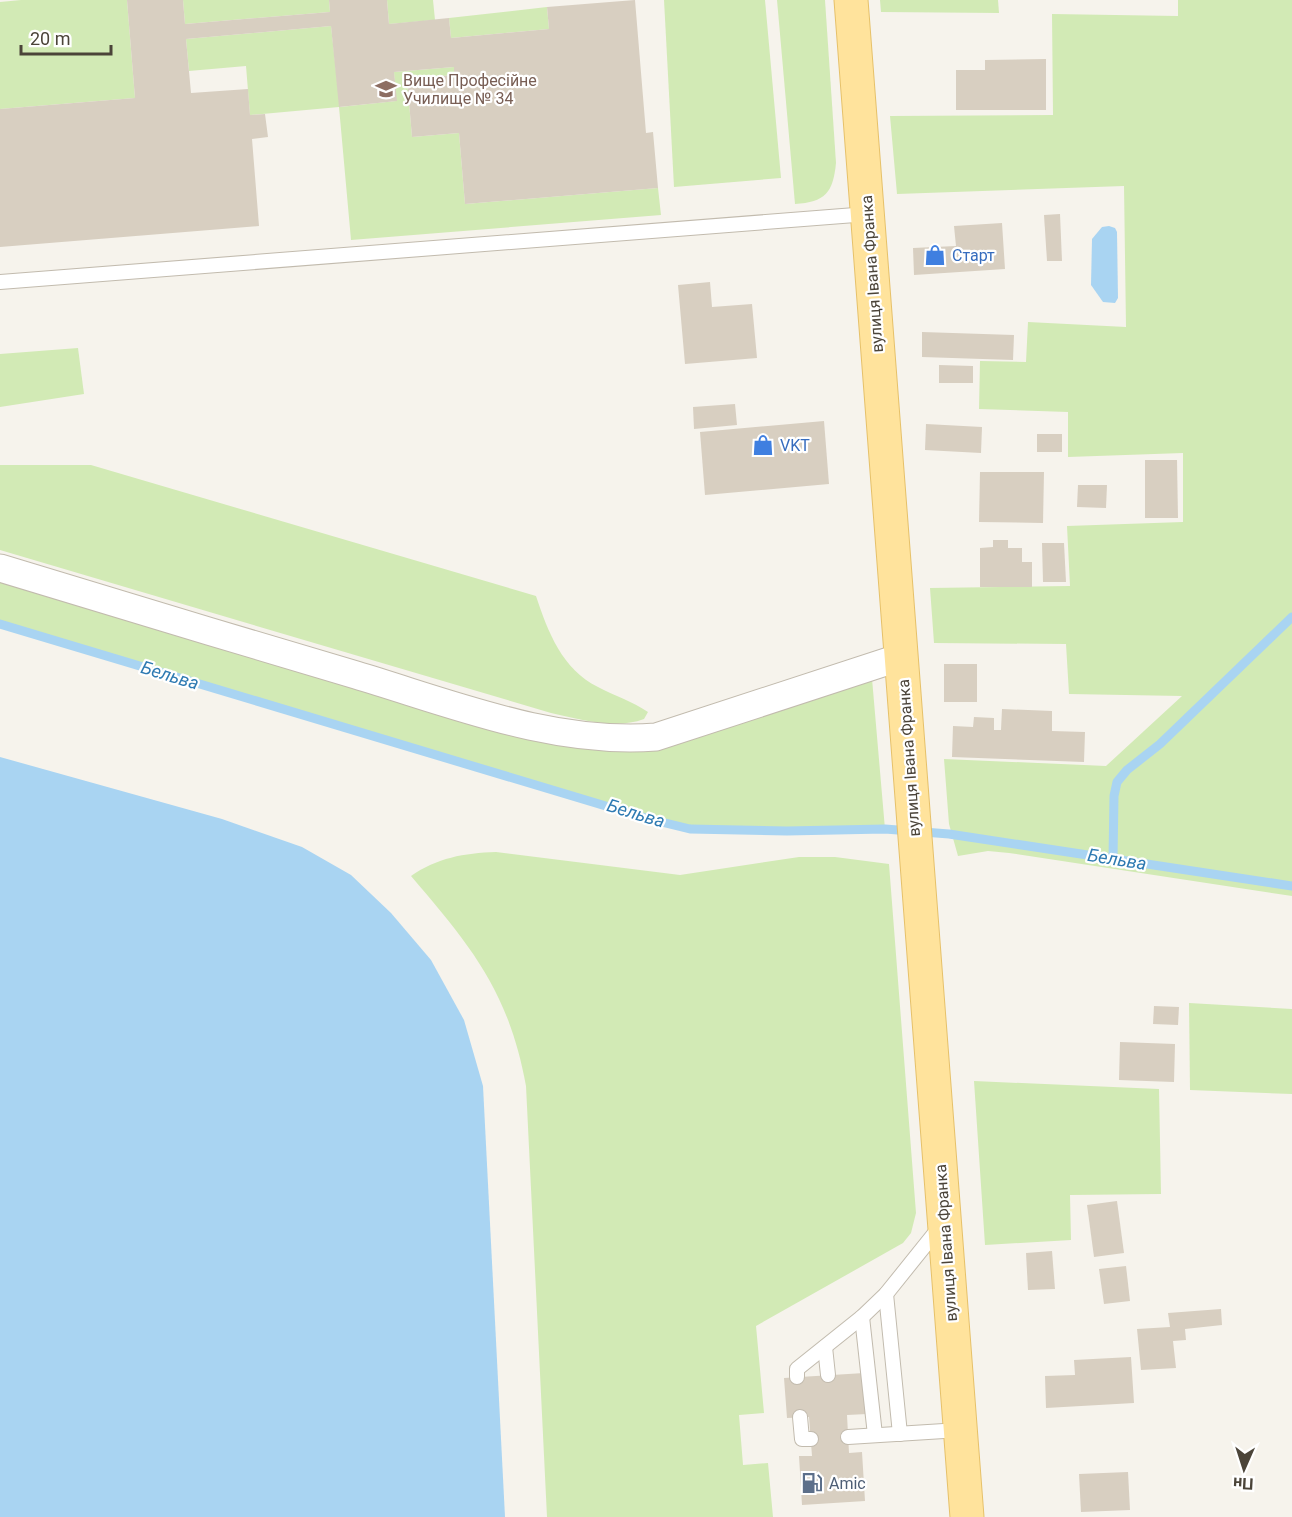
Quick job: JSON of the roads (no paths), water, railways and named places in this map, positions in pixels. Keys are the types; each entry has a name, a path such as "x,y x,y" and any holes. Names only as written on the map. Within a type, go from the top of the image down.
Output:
{"main road":[{"name":"вулиця Івана Франка","path":"851,0 967,1517"}],"street":[{"path":"0,568 471,710 587,737 624,739 656,737 901,657"}],"lane":[{"path":"0,282 868,214"},
{"path":"797,1377 797,1369 862,1317 886,1294 944,1222"},
{"path":"886,1294 900,1434"},
{"path":"862,1317 875,1435"},
{"path":"825,1347 828,1375"},
{"path":"800,1417 802,1440 811,1439"},
{"path":"848,1437 960,1430"}],"water":[{"path":"1102,227 1115,228 1117,232 1118,298 1115,303 1103,302 1091,285 1092,239"},
{"path":"0,757 222,819 302,847 351,875 391,913 431,960 464,1020 483,1086 505,1517 0,1517"}],"waterway":[{"path":"1113,859 1114,796 1117,782 1127,770 1160,744 1292,617"},
{"name":"Бельва","path":"0,624 649,819 690,829 787,831 885,829 949,834 1292,886"}],"place":[{"name":"Вище Професійне Училище № 34","path":"386,89"},
{"name":"Старт","path":"935,255"},
{"name":"VKT","path":"763,445"},
{"name":"Amic","path":"812,1483"}]}
